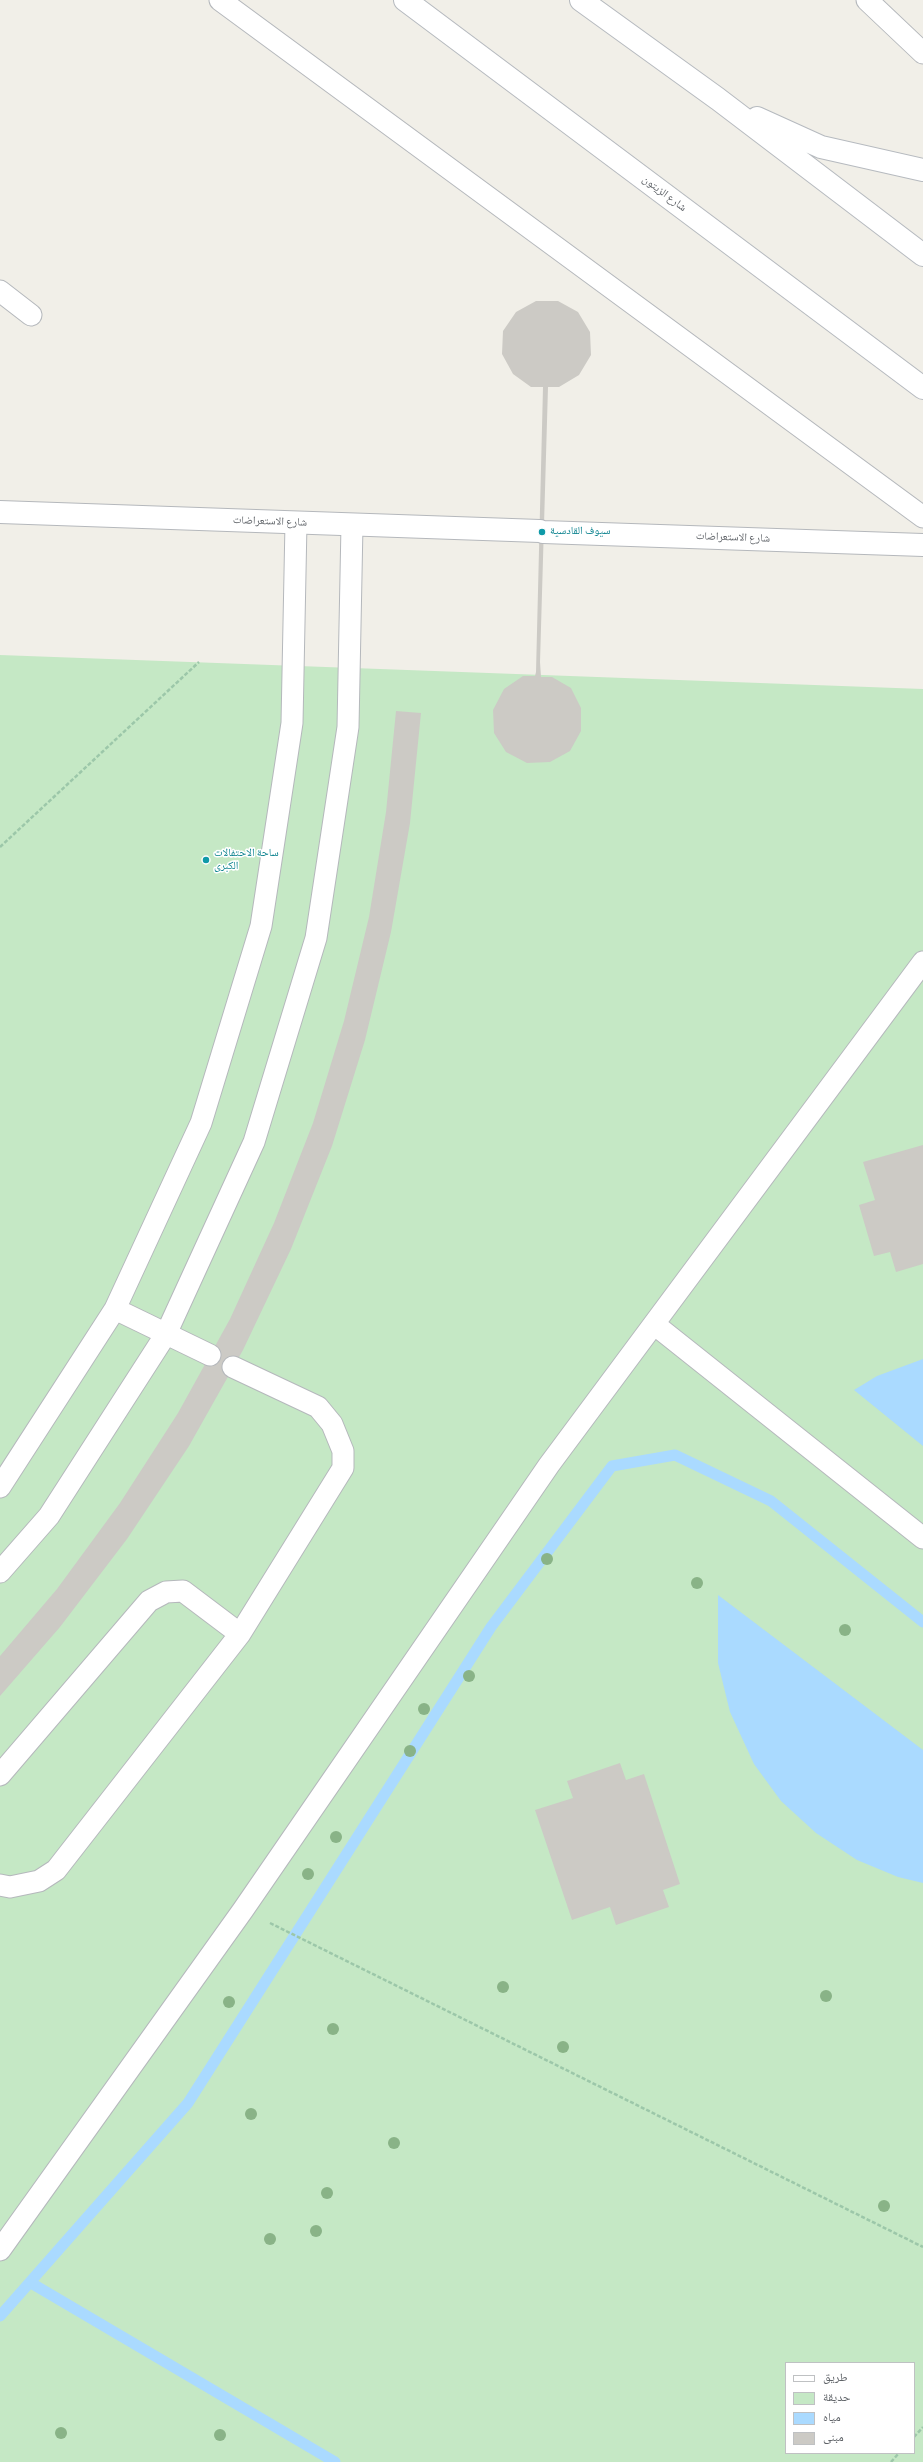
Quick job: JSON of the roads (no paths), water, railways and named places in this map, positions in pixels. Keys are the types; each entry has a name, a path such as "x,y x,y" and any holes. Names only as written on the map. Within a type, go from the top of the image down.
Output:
{"main road":[{"name":"شارع الزيتون","path":"405,0 923,388"},
{"path":"581,0 718,99 923,255"},
{"path":"718,99 821,147 923,170"},
{"name":"شارع الاستعراضات","path":"0,512 923,545"}],"lane":[{"path":"220,0 923,517"},
{"path":"867,0 923,53"},
{"path":"0,291 31,315"},
{"path":"0,1487 115,1309 201,1123 261,926 292,723 296,523"},
{"path":"0,1572 49,1516 166,1334 254,1142 316,938 348,727 352,525"},
{"path":"0,2250 243,1910 549,1465 923,962"},
{"path":"115,1309 210,1355"},
{"path":"654,1324 923,1538"},
{"path":"0,1885 10,1887 39,1881 56,1870 240,1634 343,1468 343,1451 332,1424 318,1408 233,1366"},
{"path":"0,1775 149,1601 166,1592 183,1591 240,1634"}],"water":[{"path":"923,1359 923,1446 854,1390 877,1376"},
{"path":"718,1595 923,1750 923,1883 898,1877 857,1860 816,1833 781,1801 754,1764 730,1712 718,1663"}],"waterway":[{"path":"0,2316 188,2103 491,1627 612,1466 675,1455 771,1501 923,1622"},
{"path":"31,2283 335,2462"}],"place":[{"name":"سيوف القادسية","path":"542,532"},
{"name":"ساحة الاحتفالات الكبرى","path":"206,860"}]}
